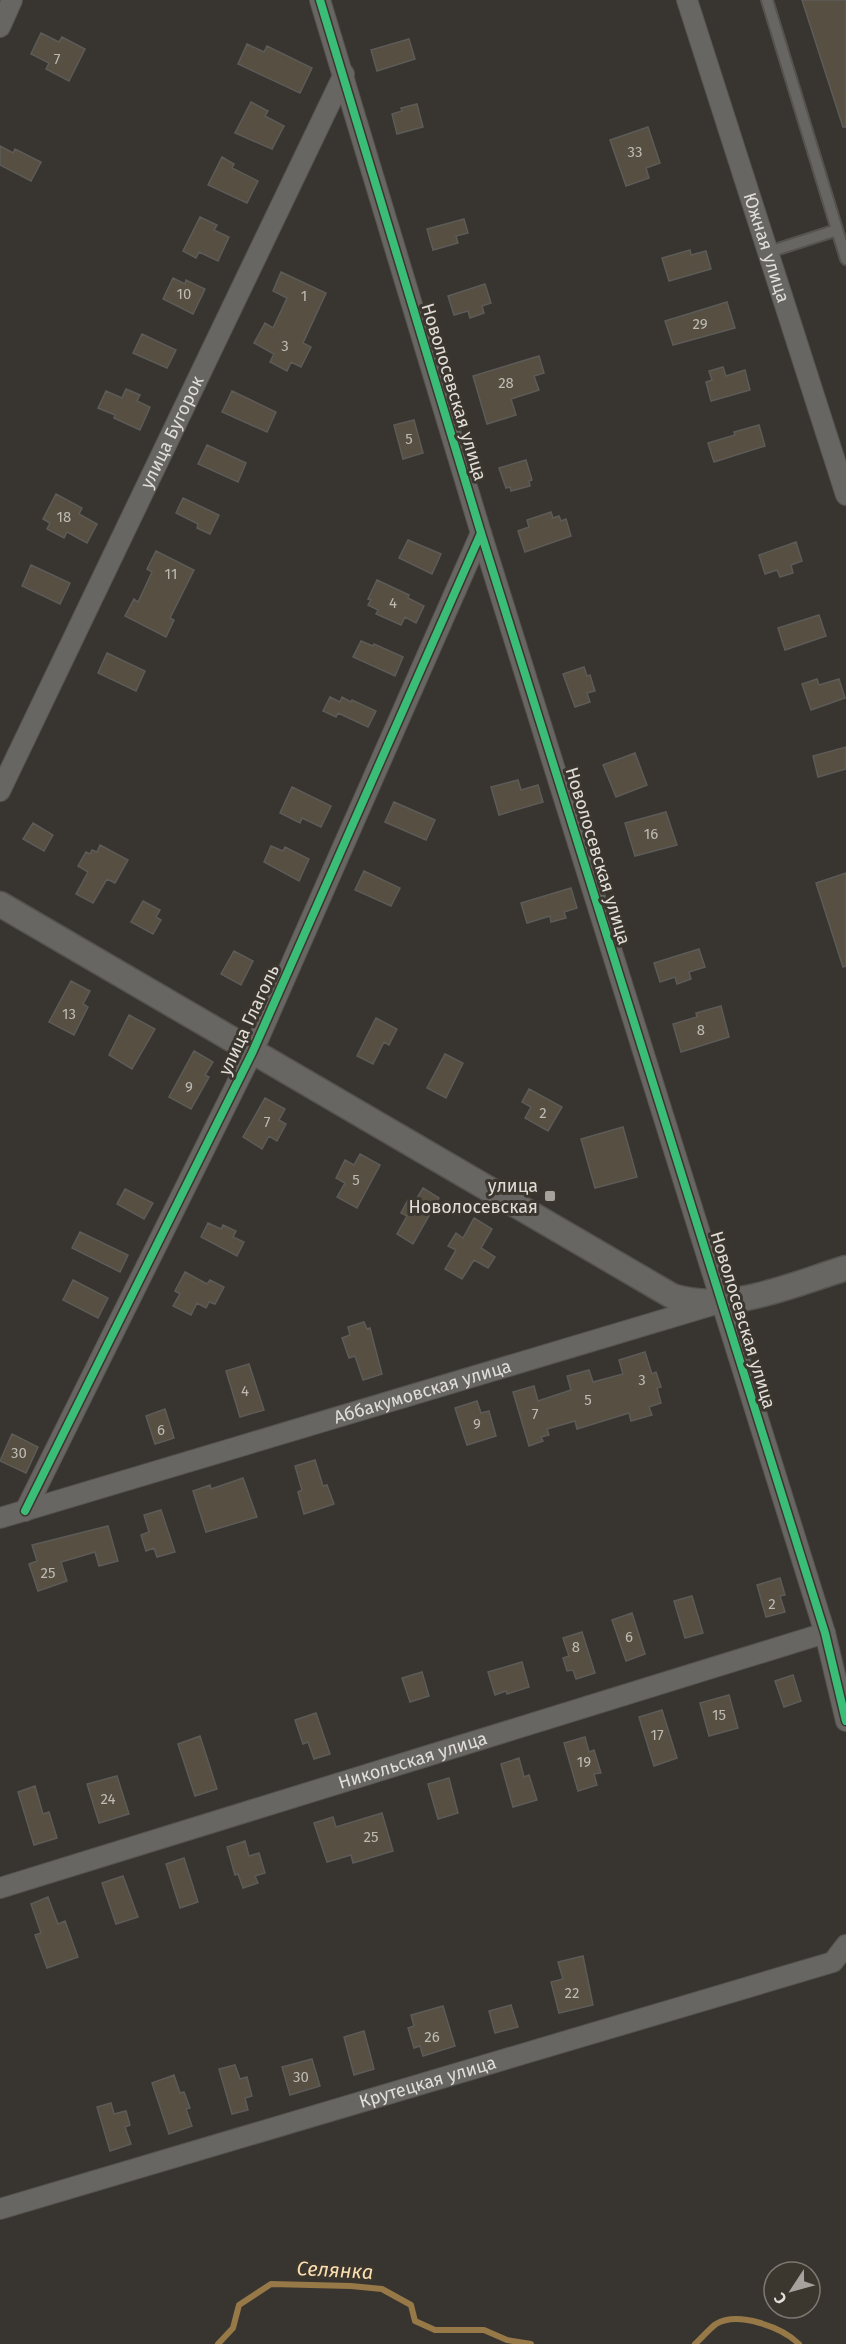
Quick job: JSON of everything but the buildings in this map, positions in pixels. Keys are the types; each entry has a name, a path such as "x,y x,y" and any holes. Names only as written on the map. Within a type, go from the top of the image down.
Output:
{"street":[{"path":"0,27 12,0"},
{"name":"Новолосевская улица","path":"320,0 480,533 825,1633 846,1721"},
{"name":"Южная улица","path":"687,0 846,495"},
{"name":"улица Бугорок","path":"0,791 344,74"},
{"name":"улица Глаголь","path":"25,1511 253,1051 480,533"},
{"path":"0,904 653,1286 688,1301 722,1302"},
{"name":"Аббакумовская улица","path":"0,1518 722,1302 764,1293 846,1268"},
{"name":"Никольская улица","path":"0,1888 825,1633"},
{"name":"Крутецкая улица","path":"0,2209 833,1962 846,1946"}],"lane":[{"path":"767,0 846,257"},
{"path":"769,252 836,225 846,216"}],"waterway":[{"name":"Селянка","path":"218,2344 233,2328 239,2305 271,2284 382,2289 411,2305 415,2321 435,2330 484,2330 507,2340 531,2344"},
{"name":"Селянка","path":"695,2344 716,2324 736,2319 771,2327 799,2344"}],"cycle path":[{"path":"320,0 481,533 825,1633 846,1721"},
{"path":"25,1511 253,1051 481,533"}],"place":[{"name":"улица Новолосевская","path":"550,1196"}]}
